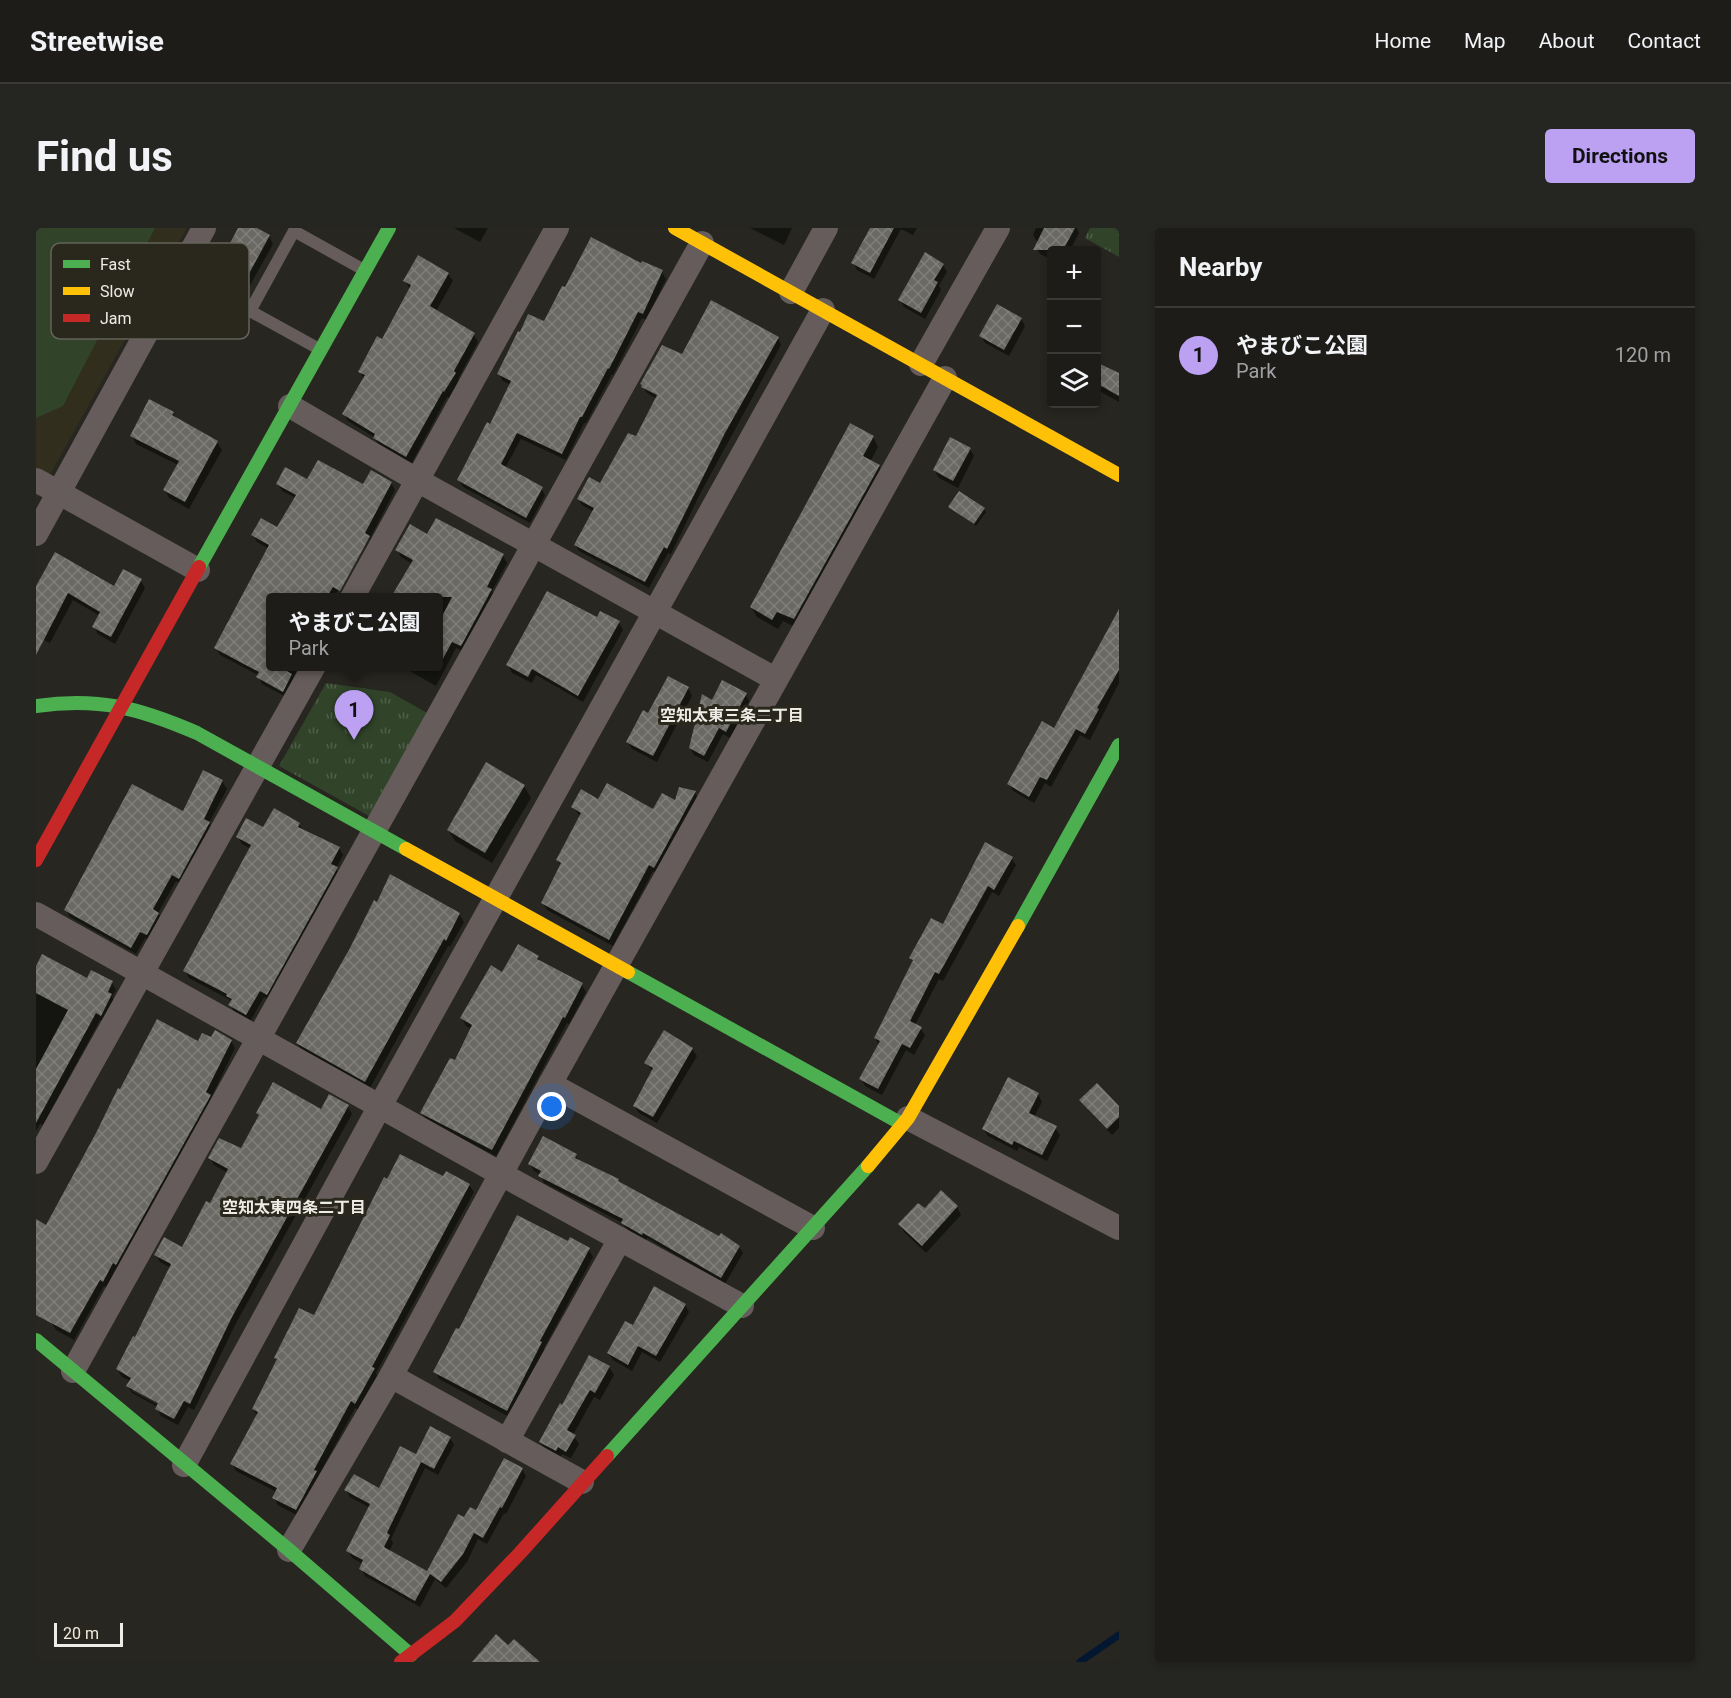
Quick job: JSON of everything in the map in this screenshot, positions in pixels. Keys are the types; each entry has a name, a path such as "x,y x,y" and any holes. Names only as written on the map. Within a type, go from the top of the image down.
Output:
{"street":[{"path":"196,243 204,228"},
{"path":"354,593 557,228"},
{"path":"675,228 1119,475"},
{"path":"791,292 826,228"},
{"path":"921,364 998,228"},
{"path":"36,860 365,270 379,231"},
{"path":"73,1371 702,243"},
{"path":"184,1465 380,1106 823,310"},
{"path":"36,534 143,339"},
{"path":"289,1550 391,1376 550,1084 945,378"},
{"path":"290,406 534,546 775,679"},
{"path":"36,480 198,570"},
{"path":"36,1162 311,671"},
{"path":"36,706 82,702 121,706 158,717 197,733 616,966 905,1121 1119,1228"},
{"path":"36,1340 289,1550 406,1658 455,1621 520,1553 813,1228 905,1121 951,1045 1119,745"},
{"path":"36,914 742,1306"},
{"path":"550,1084 813,1228"},
{"path":"507,1441 620,1239"},
{"path":"391,1376 582,1482"}],"lane":[{"path":"321,350 250,311 294,231 365,270"}],"shaded area":[{"path":"36,228 187,228 179,243 51,243 51,339 125,339 36,500"}],"green space":[{"path":"36,228 155,228 147,243 51,243 51,339 98,339 63,406 36,418"},
{"path":"1090,228 1119,228 1119,257 1101,246 1085,238"},
{"path":"326,683 390,692 429,714 371,817 279,766"}],"building":[{"path":"238,228 257,228 270,235 249,274 249,243 230,243"},
{"path":"870,228 894,228 870,273 851,263"},
{"path":"1044,228 1075,228 1065,246 1047,246 1047,250 1033,250"},
{"path":"591,237 641,263 642,261 663,270 643,314 638,312 562,454 517,433 501,464 543,487 526,518 457,480 487,422 490,424 511,381 497,374 518,331 520,332 528,314 544,321"},
{"path":"925,252 944,264 934,280 938,282 921,313 898,300"},
{"path":"418,255 449,273 430,306 475,333 454,371 456,373 443,391 406,457 373,438 375,434 342,414 365,375 358,372 377,336 382,339 411,285 403,281"},
{"path":"711,300 779,337 725,433 667,549 664,547 645,582 574,545 594,508 577,499 589,477 600,483 628,433 636,436 657,395 641,387 640,384 662,345 682,354"},
{"path":"997,304 1022,318 1004,350 979,336"},
{"path":"1101,364 1119,373 1119,396 1101,386"},
{"path":"149,399 174,412 172,415 218,441 185,502 163,490 179,461 130,436"},
{"path":"850,423 874,436 863,456 880,465 794,619 777,612 772,620 750,607"},
{"path":"950,437 971,448 953,481 933,470"},
{"path":"318,460 363,484 371,470 392,482 365,533 370,536 340,591 333,587 329,593 266,593 266,671 287,671 292,674 283,692 256,677 259,672 214,648 269,545 251,535 261,518 277,527 296,495 276,484 285,467 307,479"},
{"path":"959,491 985,508 974,524 948,507"},
{"path":"436,518 504,554 487,587 492,589 461,646 452,642 443,659 443,614 452,597 443,597 443,593 393,593 413,560 395,550 410,524 427,534"},
{"path":"55,552 114,586 123,569 142,579 111,637 92,627 100,612 68,593 36,655 36,586"},
{"path":"547,591 597,617 600,611 620,621 578,696 532,669 528,677 506,665"},
{"path":"1119,609 1119,670 1085,734 1076,729 1047,780 1040,777 1029,797 1007,784 1042,721 1054,728"},
{"path":"668,676 689,687 653,756 626,742 643,710 648,713"},
{"path":"722,680 747,693 726,732 719,728 704,756 689,748 702,694 712,700"},
{"path":"486,762 525,785 485,853 447,830"},
{"path":"203,770 223,780 204,819 210,822 179,879 172,875 153,909 159,913 147,935 140,932 131,948 64,910 132,784 183,811"},
{"path":"607,783 653,809 662,793 675,800 679,787 696,791 654,868 649,865 609,940 541,903 561,863 556,860 581,813 571,807 581,789 598,799"},
{"path":"274,808 300,823 298,827 340,847 331,864 338,867 267,995 260,991 246,1015 228,1005 232,999 226,996 227,994 183,971 251,845 236,837 246,818 263,827"},
{"path":"985,842 1013,857 994,890 988,886 939,974 935,972 910,1021 922,1027 910,1048 902,1044 878,1089 859,1079 880,1041 874,1038 913,960 909,958 931,918 943,924"},
{"path":"390,874 460,913 365,1082 296,1043 350,948 374,900 377,902"},
{"path":"518,944 539,956 537,959 583,983 492,1150 420,1113 450,1058 455,1060 472,1025 460,1018 491,965 502,972"},
{"path":"42,954 87,978 91,970 113,981 108,992 112,994 101,1016 96,1013 36,1123 36,1069 68,1010 36,993 36,966"},
{"path":"157,1019 198,1041 202,1033 211,1037 215,1030 232,1040 206,1092 211,1095 116,1265 113,1263 103,1282 100,1280 70,1333 36,1315 36,1219 46,1225"},
{"path":"664,1030 693,1048 653,1117 633,1106 653,1068 644,1063"},
{"path":"1008,1077 1039,1093 1029,1113 1057,1126 1042,1155 1014,1141 1012,1145 982,1129"},
{"path":"273,1082 321,1109 329,1094 349,1105 232,1317 190,1404 184,1401 174,1419 155,1409 158,1403 126,1386 131,1378 116,1369 133,1336 135,1337 171,1264 154,1255 164,1237 182,1247 206,1201 210,1203 228,1169 208,1158 219,1138 241,1148"},
{"path":"1097,1083 1119,1106 1119,1117 1107,1129 1079,1100"},
{"path":"543,1136 577,1154 575,1158 619,1179 618,1181 719,1236 721,1233 740,1246 721,1278 643,1233 642,1235 621,1223 623,1219 538,1176 541,1171 528,1164"},
{"path":"400,1154 443,1176 446,1171 470,1184 372,1367 375,1368 355,1404 351,1401 314,1470 317,1471 296,1510 272,1498 277,1488 230,1464 258,1412 252,1409 299,1308 314,1315 384,1177 387,1179"},
{"path":"941,1190 958,1206 922,1246 898,1224 918,1203 925,1208"},
{"path":"517,1215 568,1241 570,1237 590,1248 540,1341 542,1342 507,1411 433,1372 456,1328 459,1329"},
{"path":"654,1286 686,1304 656,1356 638,1346 628,1365 607,1353 625,1321 633,1325"},
{"path":"589,1355 610,1366 595,1393 590,1390 567,1430 576,1435 566,1452 558,1447 556,1451 539,1442"},
{"path":"430,1426 451,1437 434,1469 421,1462 387,1533 390,1535 384,1547 427,1571 458,1514 464,1517 470,1507 476,1510 504,1458 523,1468 483,1538 474,1533 463,1554 441,1582 430,1574 415,1601 359,1569 363,1560 346,1551 370,1504 344,1490 354,1474 379,1488 400,1446 416,1454"},
{"path":"496,1634 508,1645 514,1639 540,1662 472,1662"}],"waterway":[{"path":"1080,1662 1119,1635"}],"traffic: fast":[{"path":"199,567 389,228"},
{"path":"36,706 99,704 137,711 176,724 197,733 406,849"},
{"path":"1018,926 1119,745"},
{"path":"628,972 902,1124"},
{"path":"607,1456 868,1166"},
{"path":"36,1340 289,1550 411,1655"}],"traffic: slow":[{"path":"675,228 1119,475"},
{"path":"406,849 628,972"},
{"path":"868,1166 908,1118 1018,926"}],"traffic: jam":[{"path":"36,860 199,567"},
{"path":"401,1662 455,1621 607,1456"}],"place":[{"name":"やまびこ公園","path":"354,740"}],"district":[{"name":"空知太東三条二丁目","path":"732,715"},
{"name":"空知太東四条二丁目","path":"294,1207"}]}
